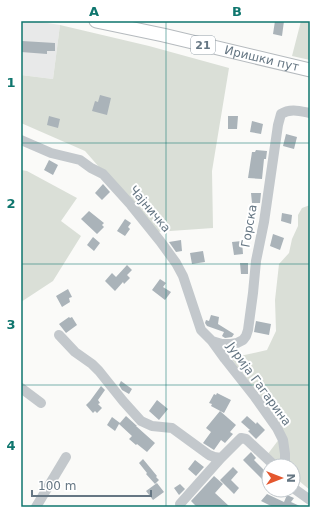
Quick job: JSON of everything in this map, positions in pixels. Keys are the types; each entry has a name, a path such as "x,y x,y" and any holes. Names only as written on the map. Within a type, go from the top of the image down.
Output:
{"main road":[{"name":"Иришки пут","path":"96,21 310,70"}],"street":[{"name":"Горска","path":"212,341 222,344 231,344 240,342 246,336 250,317 256,261 264,222 278,125 281,114 296,110 310,112"},
{"name":"Чајничка","path":"21,140 51,153 80,160 103,174 131,205 176,263 183,276 201,330 212,341"},
{"path":"59,335 75,352 99,370 123,401 142,422 152,426 172,428 210,455 221,458"},
{"name":"Јурија Гагарина","path":"212,341 277,428 283,440 285,458"},
{"path":"21,388 40,403"},
{"path":"180,504 238,440 243,438 266,458"},
{"path":"36,507 66,457"},
{"path":"301,494 310,500"}],"shaded area":[{"path":"21,21 35,21 60,25 53,79 21,75"},
{"path":"301,21 310,21 310,60 292,56"},
{"path":"60,25 149,46 229,68 212,171 213,228 156,232 85,151 21,123 21,75 53,79"},
{"path":"21,170 27,171 77,198 61,221 81,236 53,281 21,302"},
{"path":"310,205 310,490 301,483 301,458 271,458 267,455 283,434 231,358 267,350 276,331 275,300 279,264 289,253 292,239 298,226 298,215 302,208"}],"building":[{"path":"275,21 284,21 282,36 273,34"},
{"path":"22,41 55,43 55,51 47,51 47,54 21,52"},
{"path":"100,95 111,98 107,115 92,111 95,101 98,102"},
{"path":"49,116 60,119 58,128 47,125"},
{"path":"228,116 238,116 237,129 228,129"},
{"path":"252,121 263,124 261,134 250,132"},
{"path":"286,134 297,137 294,149 283,146"},
{"path":"256,150 267,151 266,159 264,159 262,179 248,178 252,152 255,152"},
{"path":"49,160 58,165 53,175 44,170"},
{"path":"103,184 110,192 102,200 95,193"},
{"path":"251,193 261,193 260,203 252,203"},
{"path":"89,211 104,223 102,225 104,227 97,234 81,219"},
{"path":"282,213 292,215 291,224 281,221"},
{"path":"125,219 131,223 128,227 130,229 125,236 117,231"},
{"path":"273,234 284,238 280,250 270,246"},
{"path":"93,237 100,243 94,251 87,245"},
{"path":"181,240 182,251 176,252 169,242"},
{"path":"242,241 243,254 234,255 232,242"},
{"path":"203,251 205,262 192,264 190,253"},
{"path":"240,263 248,263 248,274 241,274"},
{"path":"127,265 132,270 127,275 130,278 124,284 123,282 115,291 105,281 112,273 116,277"},
{"path":"160,279 166,283 163,287 171,292 165,300 152,290"},
{"path":"68,289 72,297 69,298 70,302 62,307 56,296"},
{"path":"211,315 219,317 218,324 234,334 232,337 225,338 222,336 224,332 207,326 205,323 206,320 209,321"},
{"path":"69,317 72,317 77,325 66,333 59,324"},
{"path":"256,321 271,324 269,335 254,332"},
{"path":"121,381 132,389 129,394 122,390 119,385"},
{"path":"101,386 105,390 98,400 100,403 98,404 102,408 97,413 95,411 93,413 86,405"},
{"path":"217,393 231,400 224,413 211,406 212,404 209,403 214,394 216,395"},
{"path":"157,400 168,409 159,420 149,411"},
{"path":"220,411 236,425 230,432 233,434 225,443 221,440 214,450 203,443 211,432 206,428"},
{"path":"126,416 155,443 147,452 129,439 132,436 119,424 115,431 107,425 112,417 120,423"},
{"path":"247,416 256,424 257,422 265,430 256,439 248,431 250,430 241,422"},
{"path":"251,452 256,458 254,460 261,467 261,478 243,460"},
{"path":"143,459 159,480 155,484 139,463"},
{"path":"195,460 204,467 196,476 188,469"},
{"path":"233,467 238,472 231,480 239,488 234,494 220,480"},
{"path":"214,476 223,484 215,493 230,507 197,507 191,501"},
{"path":"157,483 164,492 153,500 146,491"},
{"path":"180,484 185,489 179,495 174,488"},
{"path":"264,498 276,498 284,502 286,498 294,498 291,502 302,507 273,507 261,501"}]}
